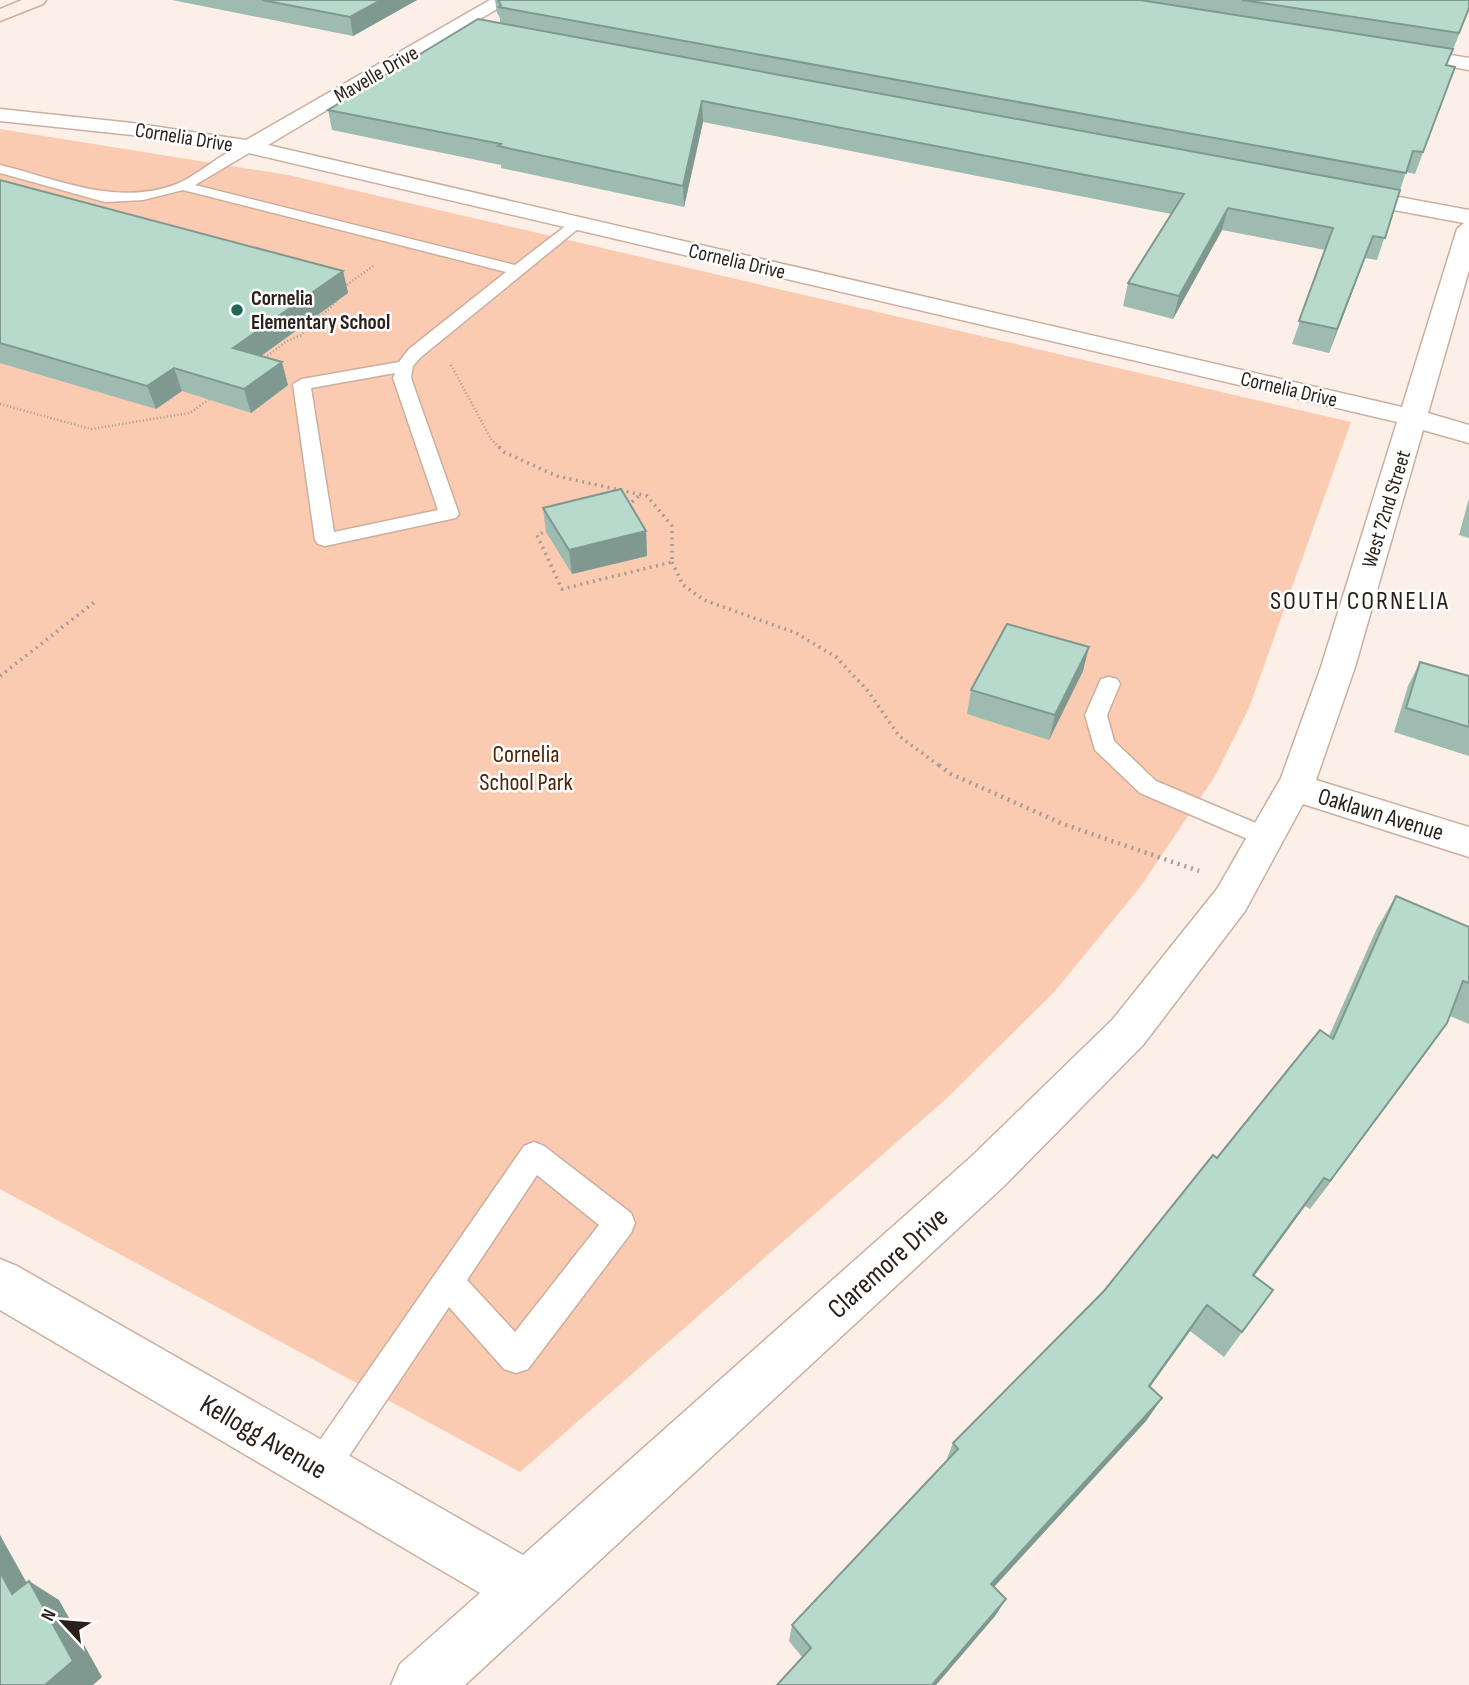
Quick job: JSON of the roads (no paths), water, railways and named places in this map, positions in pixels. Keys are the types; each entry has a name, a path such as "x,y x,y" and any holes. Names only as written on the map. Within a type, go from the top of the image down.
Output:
{"street":[{"path":"0,16 37,0"},
{"name":"Mavelle Drive","path":"249,147 503,0"},
{"path":"459,26 487,31"},
{"path":"1375,49 1469,64"},
{"name":"Cornelia Drive","path":"0,116 132,129 249,147 1414,418 1469,434"},
{"path":"1319,189 1469,217"},
{"name":"West 72nd Street","path":"1294,787 1338,667 1469,229"},
{"name":"Claremore Drive","path":"421,1685 988,1171 1128,1032 1231,900 1294,787"},
{"name":"Oaklawn Avenue","path":"1294,787 1469,842"},
{"name":"Kellogg Avenue","path":"0,1283 528,1589"}],"lane":[{"path":"0,169 105,198 143,196 183,186 249,147"},
{"path":"183,186 519,271"},
{"path":"405,366 302,384 325,540 449,514 402,378 405,366 415,353 577,224"},
{"path":"1109,684 1096,715 1103,744 1149,787 1266,837"},
{"path":"321,1468 534,1155 621,1223 516,1357 448,1282"}],"place":[{"name":"Cornelia Elementary School","path":"237,310"}],"district":[{"name":"SOUTH CORNELIA","path":"1360,600"}],"park label":[{"name":"Cornelia School Park","path":"526,768"}]}
